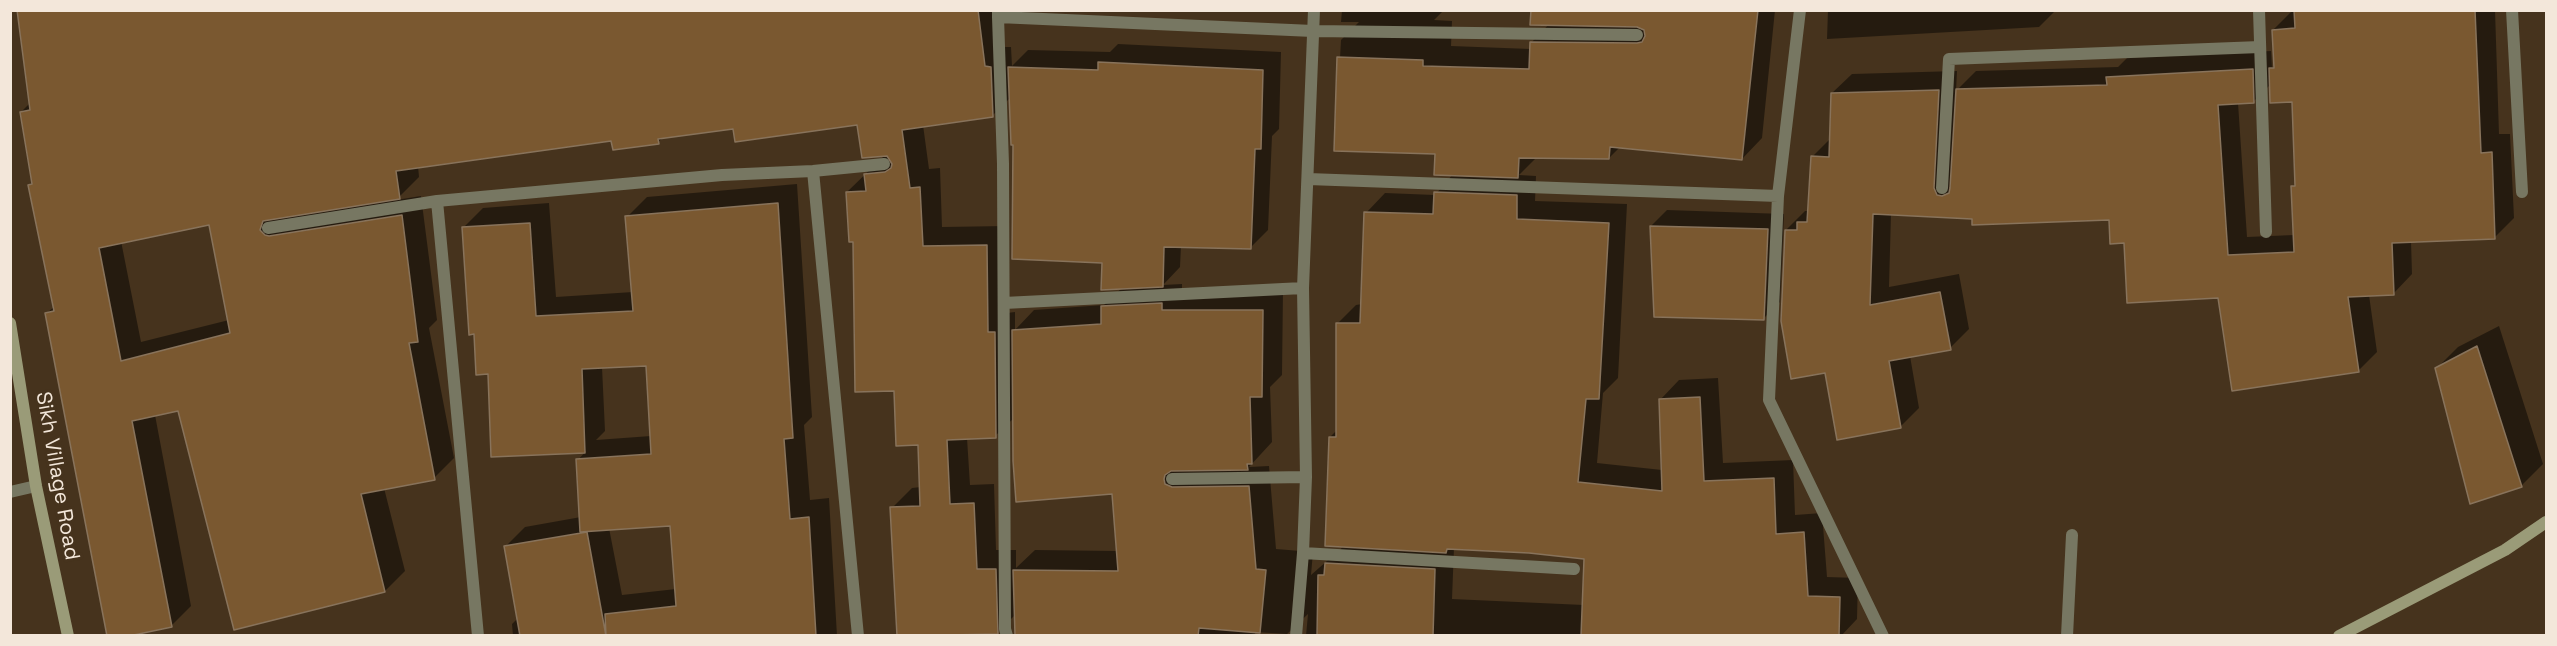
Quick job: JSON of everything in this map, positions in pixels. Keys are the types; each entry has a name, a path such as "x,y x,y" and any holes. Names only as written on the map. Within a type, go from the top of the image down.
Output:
{"main road":[{"name":"Sikh Village Road","path":"10,323 36,486 68,636"},
{"path":"2339,636 2354,632 2505,550 2547,522"}],"street":[{"path":"1296,636 1306,477 1304,288 1314,10"},
{"path":"1800,10 1778,196 1769,400 1883,636"},
{"path":"2259,10 2266,231"},
{"path":"2512,10 2522,192"},
{"path":"1007,636 1004,164 998,14 1314,31 1637,35"},
{"path":"1942,188 1949,59 2260,47"},
{"path":"268,228 437,201 722,175 813,171 884,164"},
{"path":"813,171 858,636"},
{"path":"1308,179 1778,196"},
{"path":"437,201 478,636"},
{"path":"1004,303 1304,288"},
{"path":"1172,479 1306,477"},
{"path":"10,492 36,486"},
{"path":"2067,636 2072,536"},
{"path":"1303,553 1574,569"}],"building":[{"path":"17,10 978,10 985,66 991,67 993,117 902,130 910,188 920,187 923,246 987,245 988,332 995,332 996,438 947,440 950,504 974,503 977,569 996,569 998,634 897,636 890,507 920,506 918,445 896,446 894,391 855,392 853,242 849,242 846,192 866,191 864,174 885,172 891,168 892,164 887,156 862,158 857,125 735,142 733,129 658,139 659,144 613,150 611,141 396,171 400,199 263,221 260,230 269,236 402,215 418,342 409,343 435,480 361,494 385,592 234,630 178,411 132,421 172,627 129,636 107,636 45,313 54,311 28,185 32,184 20,112 30,110","holes":["209,225 230,333 121,361 99,248"]},
{"path":"1531,10 1758,10 1742,160 1610,147 1609,159 1519,158 1518,178 1434,175 1435,154 1334,151 1337,57 1423,60 1423,66 1529,69 1530,42 1637,43 1642,42 1645,36 1644,30 1637,27 1530,25"},
{"path":"2294,10 2475,10 2481,153 2492,152 2495,239 2392,243 2394,295 2348,297 2359,372 2232,391 2218,298 2127,303 2124,243 2110,244 2109,220 1972,225 1972,219 1873,214 1870,305 1940,292 1951,350 1889,361 1901,428 1837,440 1825,373 1791,379 1781,321 1785,230 1797,230 1797,222 1807,222 1811,156 1829,157 1831,93 1939,90 1934,188 1937,195 1942,196 1949,193 1950,188 1956,89 2107,85 2106,77 2253,69 2254,103 2218,105 2228,255 2294,252 2291,186 2295,186 2292,102 2270,103 2269,68 2274,68 2272,30 2295,28"},
{"path":"1098,62 1263,70 1261,149 1255,149 1251,249 1164,247 1163,287 1101,290 1102,263 1012,259 1013,145 1011,145 1008,67 1098,70"},
{"path":"1434,192 1517,195 1517,219 1609,223 1599,399 1586,399 1578,482 1662,491 1659,399 1700,397 1704,481 1774,478 1776,534 1804,532 1808,596 1840,597 1839,636 1581,636 1584,559 1529,553 1447,549 1446,553 1325,546 1329,437 1336,437 1336,323 1360,323 1364,212 1433,214"},
{"path":"778,203 793,438 784,439 790,519 809,517 816,636 606,636 605,614 676,606 670,526 580,532 576,459 651,454 646,366 582,369 585,453 491,457 488,374 476,375 474,334 469,335 462,227 530,223 536,316 633,311 625,216"},
{"path":"1650,226 1768,229 1764,320 1654,317"},
{"path":"1162,303 1162,310 1263,310 1262,397 1250,397 1252,464 1247,464 1248,470 1171,471 1165,475 1164,479 1165,484 1172,487 1249,486 1256,569 1266,570 1260,633 1199,628 1198,636 1015,635 1013,570 1118,571 1112,494 1016,502 1013,461 1012,330 1101,324 1101,306"},
{"path":"2477,346 2522,487 2470,504 2435,368"},
{"path":"587,532 606,636 520,636 504,546"},
{"path":"1325,563 1435,569 1433,636 1317,636 1318,575 1324,575"}]}
